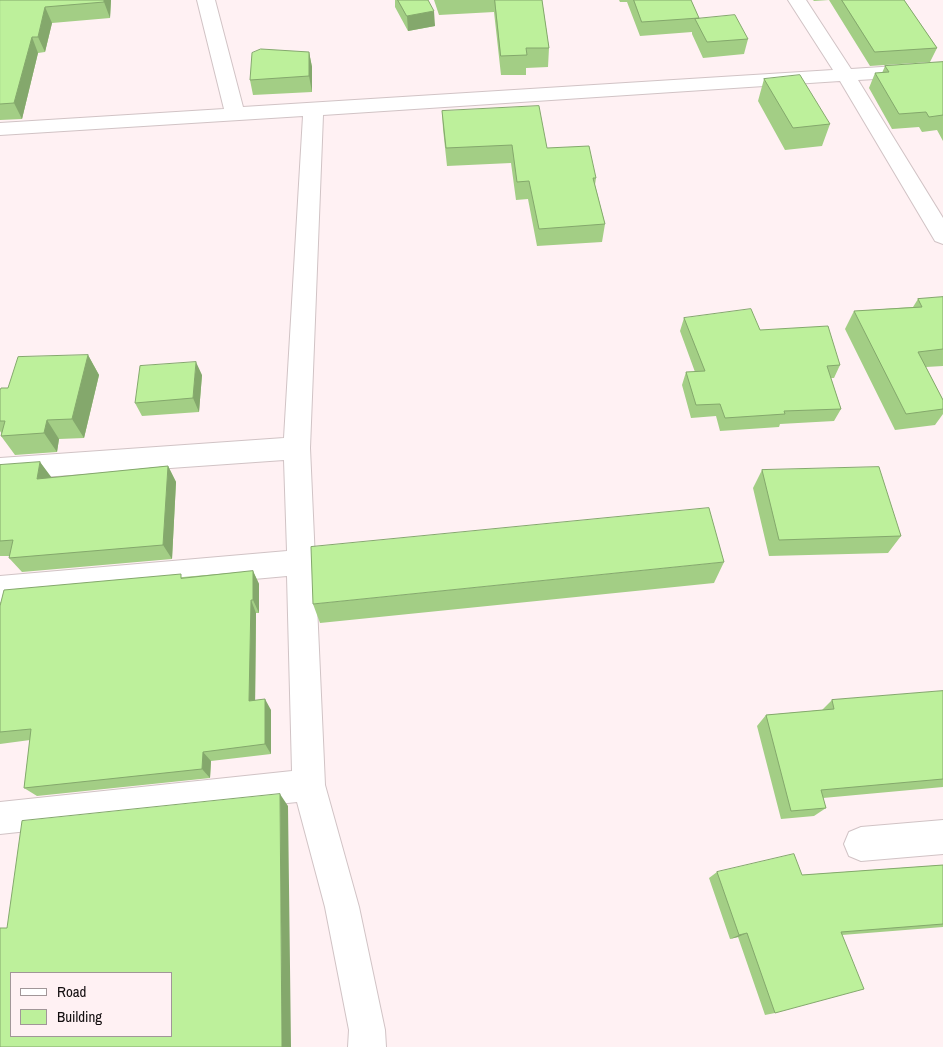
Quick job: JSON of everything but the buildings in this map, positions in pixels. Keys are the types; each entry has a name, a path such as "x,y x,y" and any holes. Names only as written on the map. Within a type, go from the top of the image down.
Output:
{"street":[{"path":"206,0 235,114"},
{"path":"797,0 846,76 943,236"},
{"path":"0,129 943,69"},
{"path":"313,110 297,448 309,785 342,907 367,1030 367,1047"},
{"path":"0,469 297,448"},
{"path":"0,589 301,562"},
{"path":"0,818 309,785"},
{"path":"861,844 943,837"}]}
